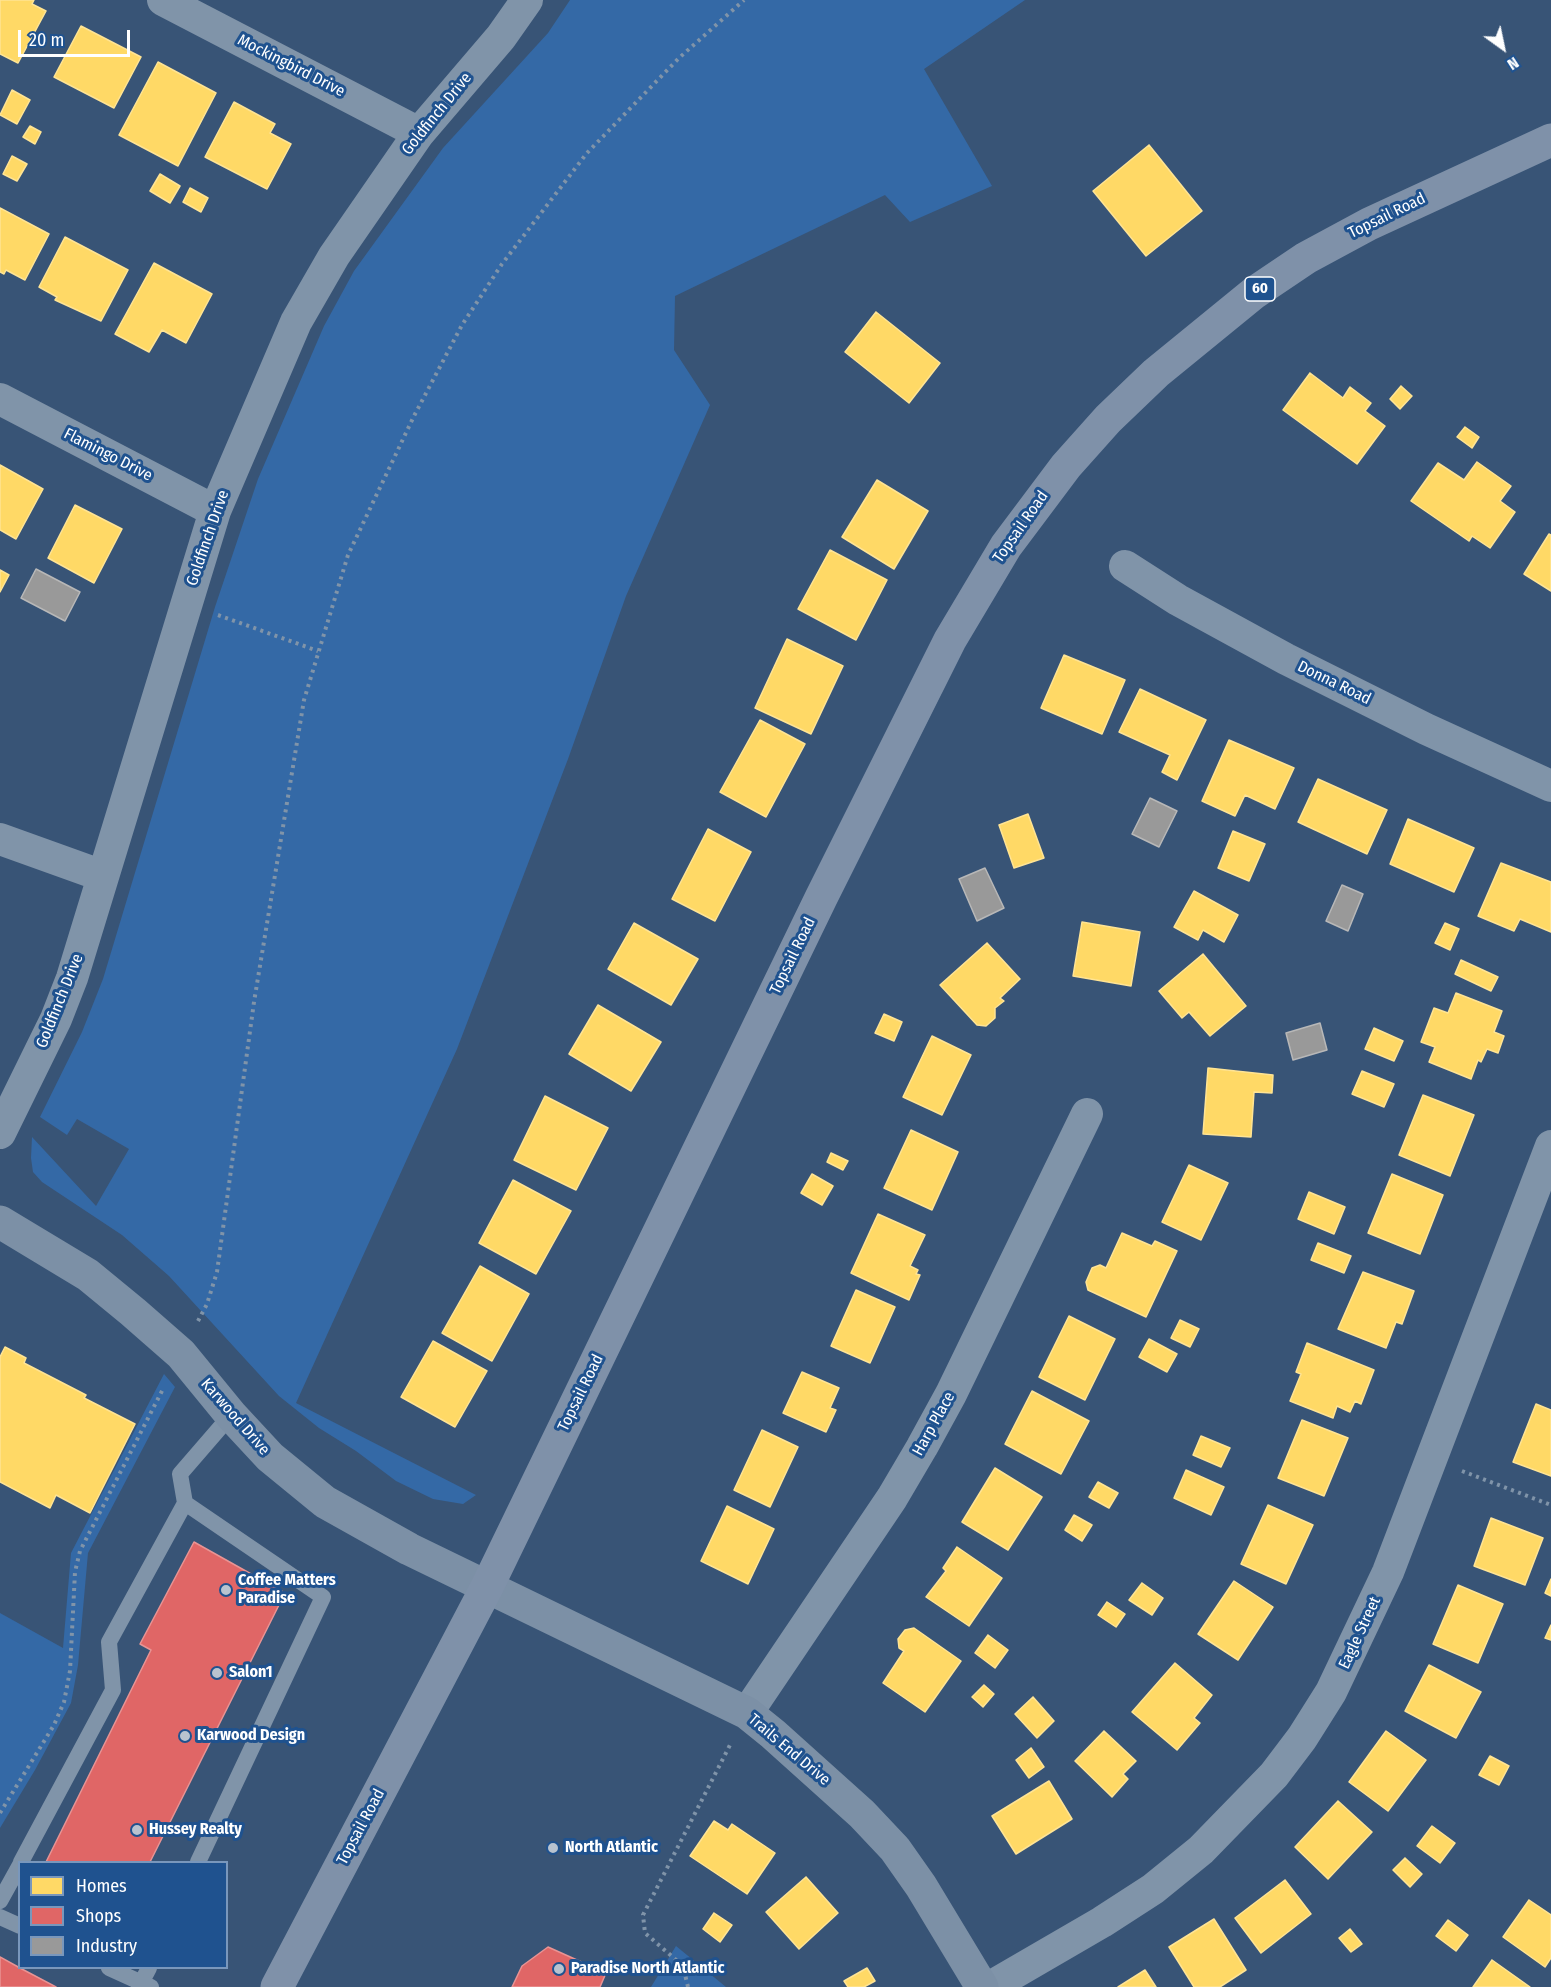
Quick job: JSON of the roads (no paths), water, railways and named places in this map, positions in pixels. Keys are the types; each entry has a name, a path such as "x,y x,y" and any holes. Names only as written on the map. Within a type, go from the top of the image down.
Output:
{"main road":[{"name":"Topsail Road","path":"277,1987 487,1587 816,909 955,632 980,587 1027,516 1066,466 1124,404 1204,332 1254,293 1306,258 1369,224 1551,140"}],"street":[{"name":"Mockingbird Drive","path":"163,0 419,133"},
{"name":"Goldfinch Drive","path":"0,1133 56,1018 72,978 215,511 275,368 313,290 419,133 501,37 527,0"},
{"name":"Flamingo Drive","path":"0,399 215,511"},
{"name":"Donna Road","path":"1125,566 1178,600 1286,659 1426,729 1551,786"},
{"path":"0,839 103,876"},
{"name":"Harp Place","path":"747,1713 892,1498 922,1447 951,1394 1088,1114"},
{"name":"Eagle Street","path":"990,1987 1152,1889 1202,1850 1274,1775 1331,1692 1358,1640 1388,1572 1551,1146"},
{"name":"Karwood Drive","path":"0,1222 88,1275 181,1354 231,1415 270,1457 325,1502 408,1549 487,1587"},
{"name":"Trails End Drive","path":"487,1587 747,1713 819,1774 895,1849 921,1886 982,1987"}],"lane":[{"path":"22,1861 113,1690 109,1642 185,1503 180,1474 231,1415"},
{"path":"185,1503 323,1597 199,1861"},
{"path":"0,1901 18,1868"},
{"path":"0,1917 18,1925"},
{"path":"112,1969 145,1981"}],"place":[{"name":"Coffee Matters Paradise","path":"226,1590"},
{"name":"Salon1","path":"217,1673"},
{"name":"Karwood Design","path":"185,1736"},
{"name":"Hussey Realty","path":"137,1830"},
{"name":"North Atlantic","path":"553,1848"},
{"name":"Paradise North Atlantic","path":"559,1969"}]}
